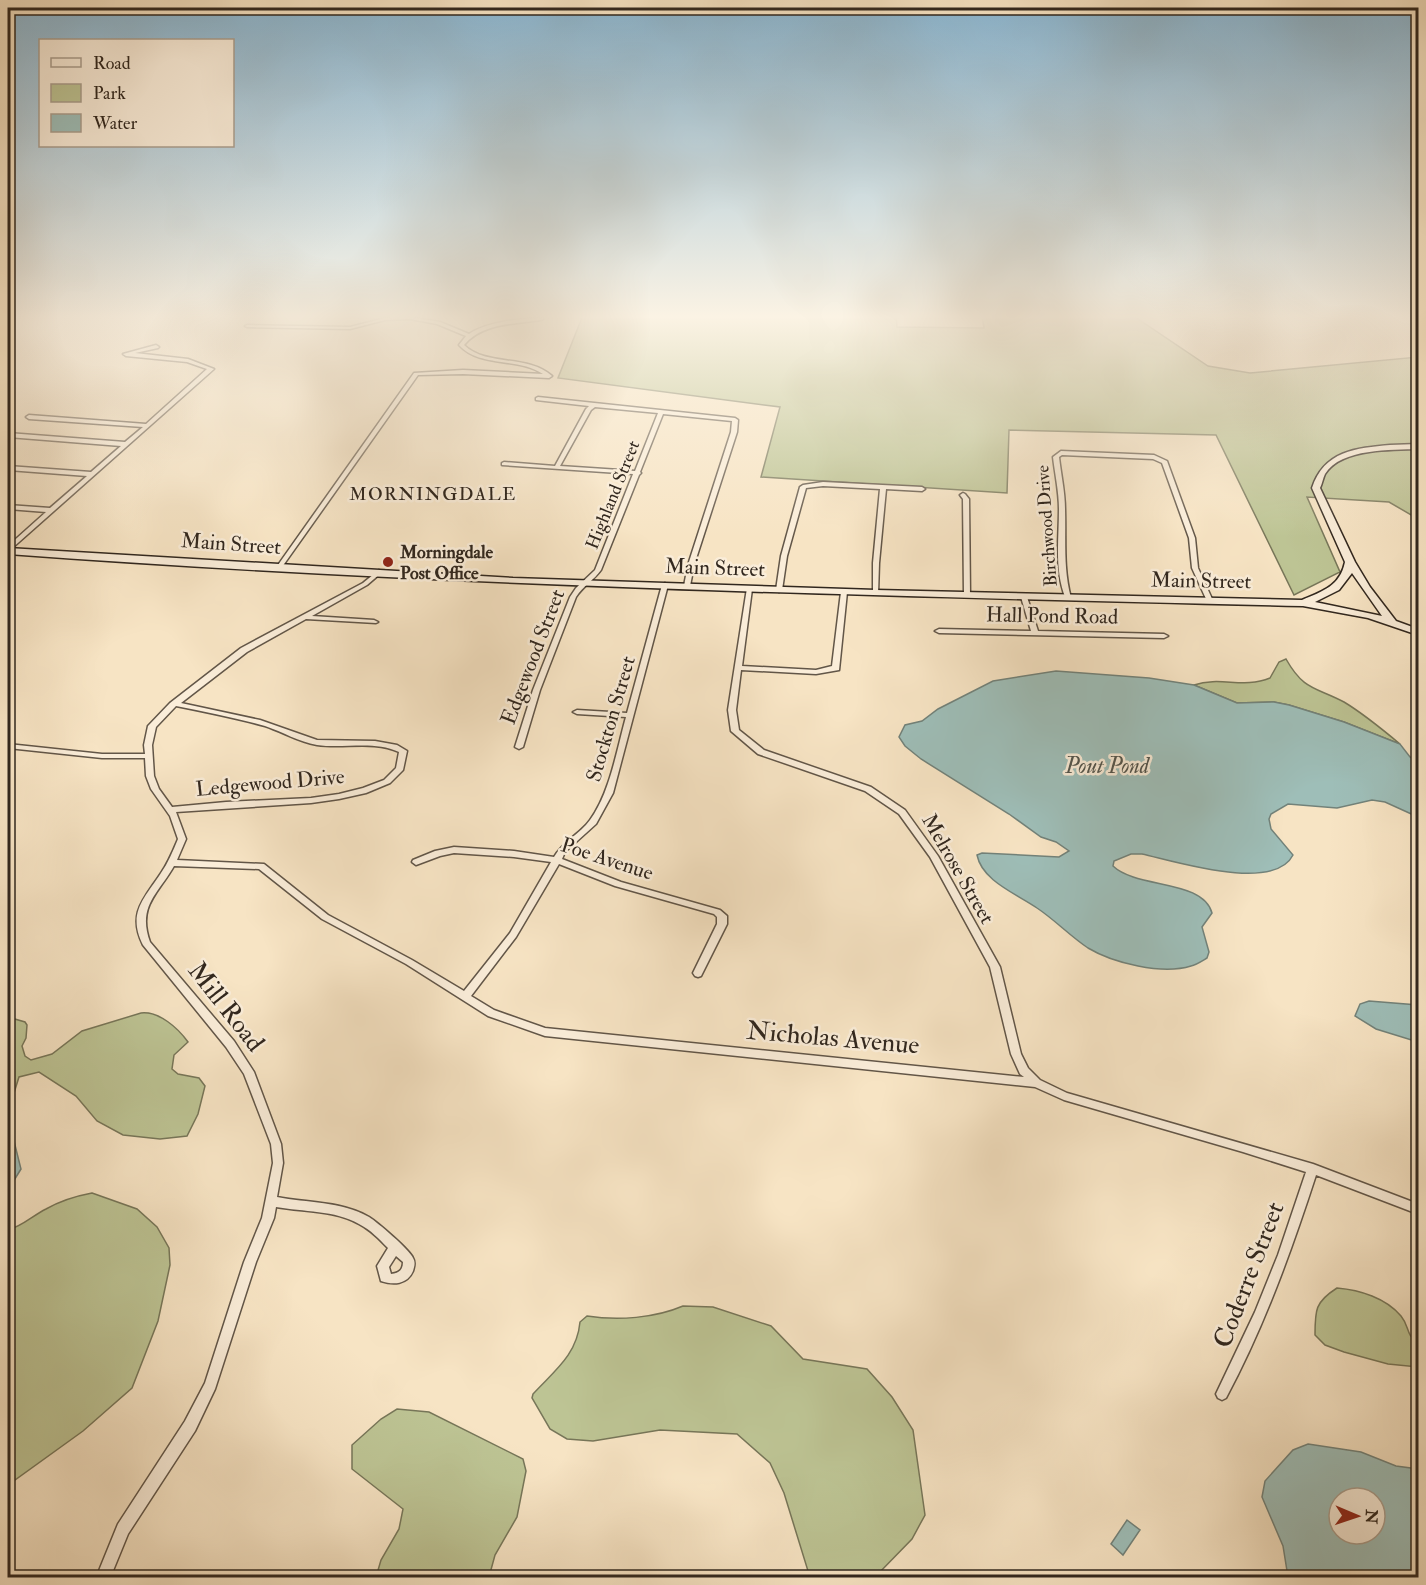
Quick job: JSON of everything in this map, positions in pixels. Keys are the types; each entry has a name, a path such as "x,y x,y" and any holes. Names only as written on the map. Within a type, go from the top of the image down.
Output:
{"main road":[{"path":"1391,621 1350,562 1319,498 1317,484 1322,471 1333,462 1358,452 1388,447 1419,447"},
{"name":"Main Street","path":"8,550 585,583 876,593 1303,603 1338,608 1391,621 1419,632"},
{"path":"1303,603 1341,584 1348,574 1350,562"}],"street":[{"path":"8,550 187,389"},
{"path":"280,566 404,389"},
{"path":"538,399 736,422 691,564 687,586"},
{"path":"557,467 589,409 594,405"},
{"name":"Highland Street","path":"585,583 594,578 598,570 661,412"},
{"path":"29,417 145,425"},
{"path":"8,435 124,444"},
{"name":"Birchwood Drive","path":"1068,598 1059,545 1062,509 1056,457 1059,454 1162,459 1192,537 1195,568 1210,601"},
{"path":"504,464 638,473"},
{"path":"8,468 91,474"},
{"path":"779,590 784,556 803,487 824,484 922,489"},
{"path":"876,593 876,563 883,487"},
{"path":"963,495 966,499 967,595"},
{"path":"8,507 50,510"},
{"name":"Mill Road","path":"103,1578 123,1529 190,1426 212,1385 247,1272 272,1202 278,1163 276,1144 249,1072 230,1044 146,943 140,930 144,906 172,863 182,839 180,829 155,789 150,776 149,734 152,726 175,704 244,650 365,584 379,572"},
{"name":"Edgewood Street","path":"519,747 527,712 573,597 577,588 585,583"},
{"name":"Stockton Street","path":"465,997 513,934 567,844 593,822 609,793 651,644 665,585"},
{"name":"Melrose Street","path":"749,589 733,699 732,724 741,737 773,758 829,775 874,793 902,813 920,834 995,967 1016,1054 1024,1071 1037,1083"},
{"path":"739,668 833,670 838,662 844,592"},
{"path":"1024,597 1035,632"},
{"path":"304,617 374,622"},
{"name":"Hall Pond Road","path":"939,631 1164,636"},
{"name":"Ledgewood Drive","path":"170,810 345,796 379,786 392,777 400,768 404,758 403,751 394,747 307,741 280,729 256,722 175,704"},
{"path":"577,712 630,716"},
{"path":"8,746 102,756 148,756"},
{"name":"Poe Avenue","path":"416,862 438,853 454,850 514,854 557,860 618,884 717,912 722,916 722,924 698,974"},
{"name":"Nicholas Avenue","path":"172,863 261,866 325,917 409,962 491,1013 513,1022 562,1035 853,1062 1037,1083 1065,1096 1254,1149 1352,1182 1419,1209"},
{"name":"Coderre Street","path":"1222,1394 1240,1362 1264,1303 1313,1169"},
{"path":"272,1202 346,1211 364,1219 384,1234 395,1248"}],"green space":[{"path":"642,389 1418,389 1418,519 1389,502 1307,497 1340,572 1294,595 1216,435 1009,430 1007,493 761,477 780,407"},
{"path":"1286,659 1305,683 1344,702 1400,744 1344,722 1289,705 1274,702 1237,703 1194,685 1213,682 1260,681 1270,678 1279,662"},
{"path":"141,1013 161,1018 184,1037 188,1042 174,1055 172,1069 178,1074 199,1078 205,1086 198,1114 187,1136 160,1139 123,1135 97,1121 76,1096 39,1072 19,1077 8,1112 8,1017 25,1022 27,1025 26,1038 22,1046 25,1056 31,1060 52,1054 82,1031"},
{"path":"92,1193 137,1209 157,1227 169,1248 170,1265 158,1321 132,1388 83,1431 8,1485 8,1230 57,1204"},
{"path":"1337,1288 1372,1296 1395,1310 1404,1320 1411,1337 1418,1343 1418,1367 1388,1364 1325,1345 1315,1335 1316,1313 1320,1302"},
{"path":"683,1306 713,1307 771,1326 803,1359 867,1369 892,1397 913,1430 925,1515 912,1539 875,1577 812,1577 808,1571 784,1493 770,1463 737,1434 660,1430 593,1441 567,1439 550,1429 532,1398 533,1394 569,1353 578,1334 580,1322 587,1316 636,1317 661,1313"},
{"path":"397,1409 429,1412 523,1459 526,1471 517,1517 495,1555 489,1577 376,1577 381,1560 399,1529 403,1509 352,1469 352,1445 381,1419"}],"water":[{"name":"Pout Pond","path":"1056,671 1149,678 1194,685 1237,703 1274,702 1289,705 1344,722 1400,744 1410,757 1418,762 1418,817 1385,802 1372,800 1337,808 1288,804 1271,814 1269,819 1271,829 1293,855 1282,866 1266,872 1222,871 1142,854 1131,854 1114,861 1113,866 1124,873 1183,889 1206,902 1212,913 1202,927 1209,952 1207,958 1195,965 1166,969 1124,963 1098,953 1088,948 1044,913 993,880 980,864 977,855 982,853 1059,857 1069,851 1056,842 1041,837 1009,814 921,759 905,746 899,737 905,725 922,721 938,709 993,681"},
{"path":"1369,1001 1418,1005 1418,1042 1376,1029 1355,1016 1360,1004"},
{"path":"8,1128 13,1137 21,1169 8,1190"},
{"path":"1308,1444 1361,1452 1396,1466 1418,1469 1418,1577 1288,1577 1283,1546 1262,1497 1265,1481 1293,1450"},
{"path":"1127,1520 1140,1530 1123,1555 1111,1544"}],"place":[{"name":"Morningdale Post Office","path":"388,562"}],"district":[{"name":"MORNINGDALE","path":"433,494"}]}
